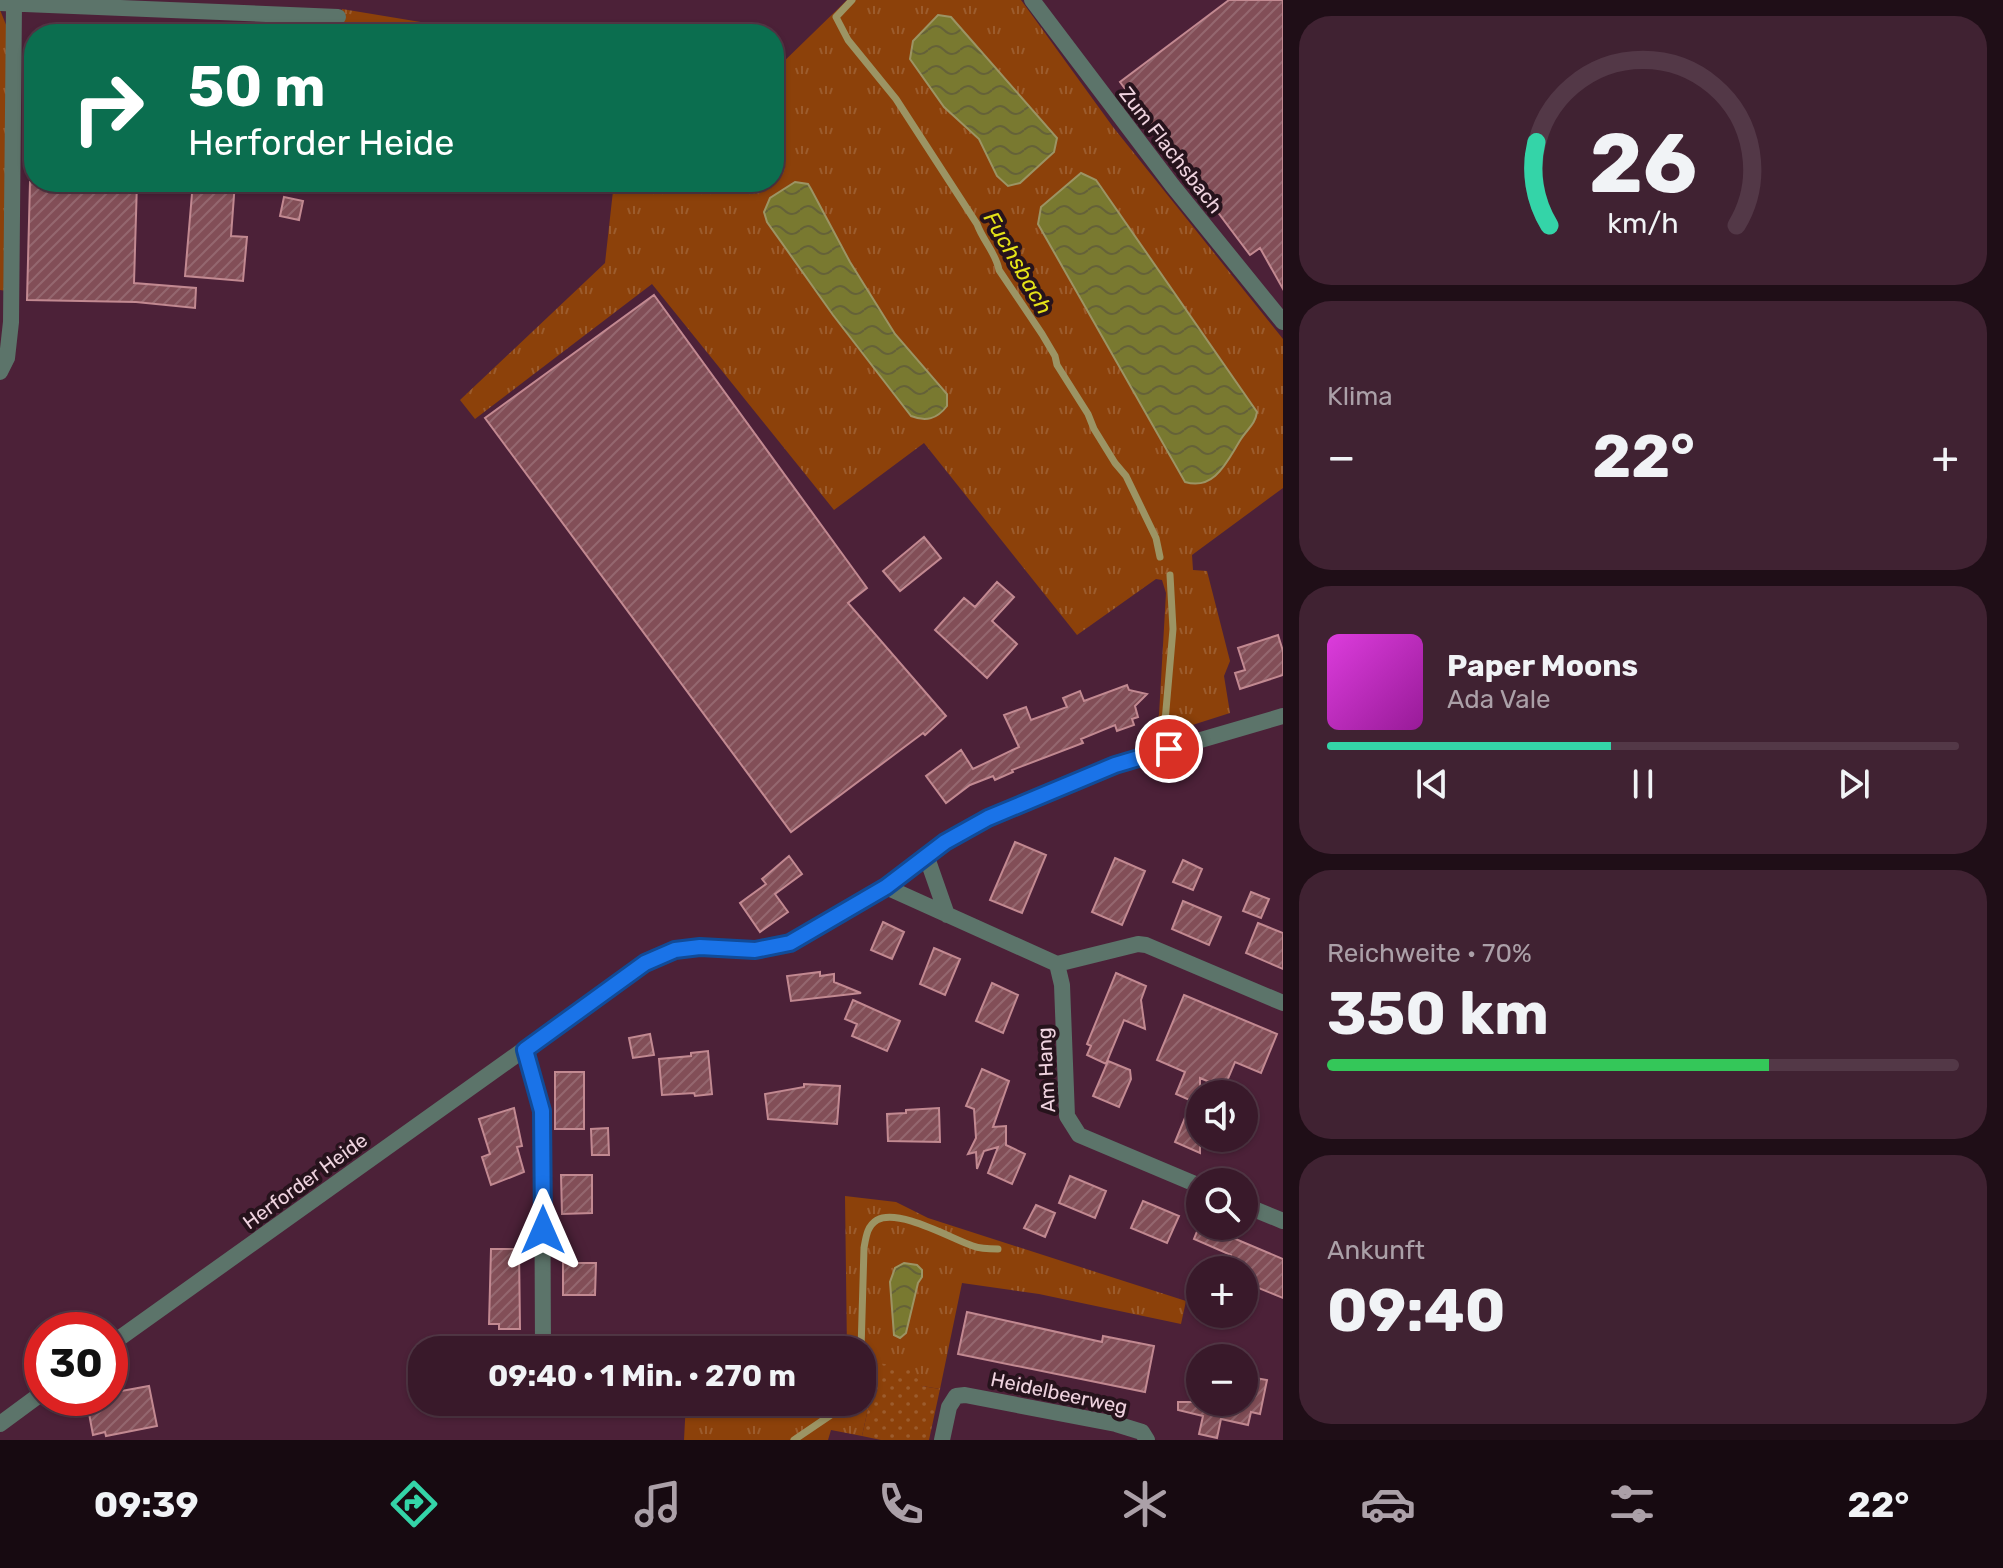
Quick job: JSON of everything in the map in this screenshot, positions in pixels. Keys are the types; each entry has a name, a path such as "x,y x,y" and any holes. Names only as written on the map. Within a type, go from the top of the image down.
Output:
{"street":[{"name":"Zum Flachsbach","path":"1032,0 1172,185 1283,322"},
{"path":"0,372 7,358 11,322 7,3 338,17"},
{"name":"Herforder Heide","path":"128,1332 645,963 675,950 700,947 755,950 782,946 886,887 926,855 988,818 1115,765 1283,716"},
{"path":"926,855 947,915"},
{"path":"886,887 1057,964 1138,944 1146,945 1283,1003"},
{"name":"Am Hang","path":"1057,964 1062,985 1067,1116 1072,1127 1079,1135 1186,1180"},
{"path":"525,1050 542,1111 543,1336"},
{"path":"1258,1211 1283,1221"},
{"name":"Heidelbeerweg","path":"942,1440 949,1407 956,1396 965,1395 1116,1424 1142,1432 1147,1440"},
{"path":"0,1424 24,1406"}],"green space":[{"path":"847,0 1021,0 1113,127 1283,339 1283,488 1192,555 1193,570 1207,571 1230,661 1224,676 1230,713 1136,743 1152,733 1159,715 1166,593 1162,580 1156,579 1077,635 924,443 834,510 652,284 475,419 460,400 605,263 613,192 784,192 784,61"},
{"path":"342,9 433,24 341,24"},
{"path":"0,10 11,37 7,291 0,290"},
{"path":"845,1196 896,1202 928,1218 1186,1301 1181,1324 1039,1294 962,1283 940,1389 922,1386 878,1363 876,1372 876,1336 847,1336"},
{"path":"878,1363 911,1368 922,1386 940,1389 929,1440 881,1440 862,1436 866,1416 876,1416"},
{"path":"685,1416 866,1416 862,1436 831,1430 828,1440 684,1440"}],"water":[{"path":"938,15 951,17 1057,138 1054,152 1020,183 1008,186 997,176 979,139 944,107 910,59 913,41"},
{"path":"1081,173 1096,180 1257,412 1225,465 1204,482 1185,482 1038,224 1041,207"},
{"path":"795,182 808,184 850,262 895,334 947,394 947,406 939,414 926,419 911,416 833,315 767,222 764,212 770,198 784,192"},
{"path":"904,1263 917,1265 922,1270 922,1277 906,1333 900,1338 894,1335 890,1282 895,1268"}],"building":[{"path":"1229,0 1283,0 1283,289 1260,248 1250,255 1120,82"},
{"path":"30,192 137,192 134,283 196,288 195,308 136,302 27,300"},
{"path":"192,192 234,192 231,236 247,237 243,281 185,276"},
{"path":"284,197 303,201 299,220 280,216"},
{"path":"654,295 867,588 848,603 946,716 925,735 923,733 791,832 485,418"},
{"path":"924,537 941,558 900,591 883,571"},
{"path":"997,582 1014,597 992,621 1017,644 987,678 935,630 964,598 975,607"},
{"path":"1278,635 1283,651 1283,675 1240,689 1235,673 1245,670 1238,648"},
{"path":"1127,685 1129,690 1147,694 1135,706 1138,717 1132,719 1134,725 1117,731 1115,725 1081,739 1083,743 1012,770 995,780 993,776 970,785 946,803 926,776 961,750 973,769 1019,747 1004,715 1026,707 1031,720 1067,707 1063,698 1080,691 1084,701"},
{"path":"1015,842 1046,855 1022,913 990,900"},
{"path":"789,856 802,874 775,894 788,912 760,932 740,903 766,884 762,879"},
{"path":"1115,858 1145,871 1122,925 1092,912"},
{"path":"1183,860 1202,869 1193,890 1173,882"},
{"path":"1251,892 1269,899 1261,918 1243,911"},
{"path":"1183,901 1221,917 1209,945 1172,929"},
{"path":"883,922 904,932 892,959 871,950"},
{"path":"1258,923 1283,933 1283,969 1246,953"},
{"path":"934,948 960,959 945,995 920,984"},
{"path":"820,972 820,976 834,974 834,982 861,993 791,1001 787,976"},
{"path":"1116,973 1146,986 1141,1000 1145,1029 1124,1020 1106,1064 1087,1055 1091,1046 1087,1044"},
{"path":"992,983 1018,995 1003,1033 976,1021"},
{"path":"1184,995 1277,1034 1261,1073 1235,1062 1227,1080 1186,1080 1186,1098 1176,1094 1185,1072 1157,1060"},
{"path":"853,1000 900,1021 887,1051 852,1036 857,1024 845,1019"},
{"path":"650,1034 654,1055 633,1058 629,1038"},
{"path":"708,1051 712,1094 662,1095 659,1059"},
{"path":"1108,1061 1130,1070 1131,1079 1119,1107 1093,1096"},
{"path":"982,1069 1009,1081 993,1127 1006,1126 1006,1145 1025,1154 1012,1184 988,1173 998,1147 984,1151 977,1169 976,1152 968,1154 976,1138 974,1109 966,1106"},
{"path":"555,1072 584,1072 584,1129 555,1129"},
{"path":"804,1084 840,1086 837,1124 768,1119 765,1094 804,1087"},
{"path":"514,1108 522,1146 517,1147 524,1172 491,1185 482,1157 490,1154 479,1119"},
{"path":"939,1108 940,1142 888,1141 887,1114"},
{"path":"1186,1115 1186,1147 1175,1142"},
{"path":"608,1128 609,1155 592,1155 591,1129"},
{"path":"561,1175 592,1175 592,1213 562,1214"},
{"path":"1070,1176 1106,1191 1095,1218 1059,1203"},
{"path":"1143,1201 1179,1216 1167,1243 1131,1228"},
{"path":"1036,1205 1055,1213 1045,1237 1024,1228"},
{"path":"1196,1240 1238,1240 1283,1259 1283,1298 1258,1288 1258,1256 1231,1255"},
{"path":"491,1249 519,1249 520,1329 499,1329 499,1324 489,1324"},
{"path":"563,1263 596,1263 595,1295 563,1295"},
{"path":"967,1312 1102,1342 1103,1336 1154,1346 1145,1392 958,1354"},
{"path":"1258,1378 1267,1380 1258,1414"},
{"path":"149,1386 157,1426 106,1436 105,1432 93,1435 89,1416 128,1416 128,1390"},
{"path":"1178,1402 1186,1402 1186,1412 1178,1410"},
{"path":"1203,1416 1250,1416 1248,1425 1221,1419 1217,1438 1199,1434"}],"waterway":[{"name":"Fuchsbach","path":"852,0 836,17 848,40 896,99 977,224 999,270 1042,334 1094,429 1126,476 1156,538 1160,557"},
{"name":"Fuchsbach","path":"1164,733 1173,629 1170,575"},
{"path":"861,1336 864,1248 869,1229 877,1220 887,1217 912,1221 976,1247 998,1249"},
{"path":"794,1440 829,1416"}],"route":[{"path":"543,1230 542,1111 525,1050 645,963 675,950 700,947 773,949 790,943 886,887 945,842 988,818 1115,765 1169,749"}]}
